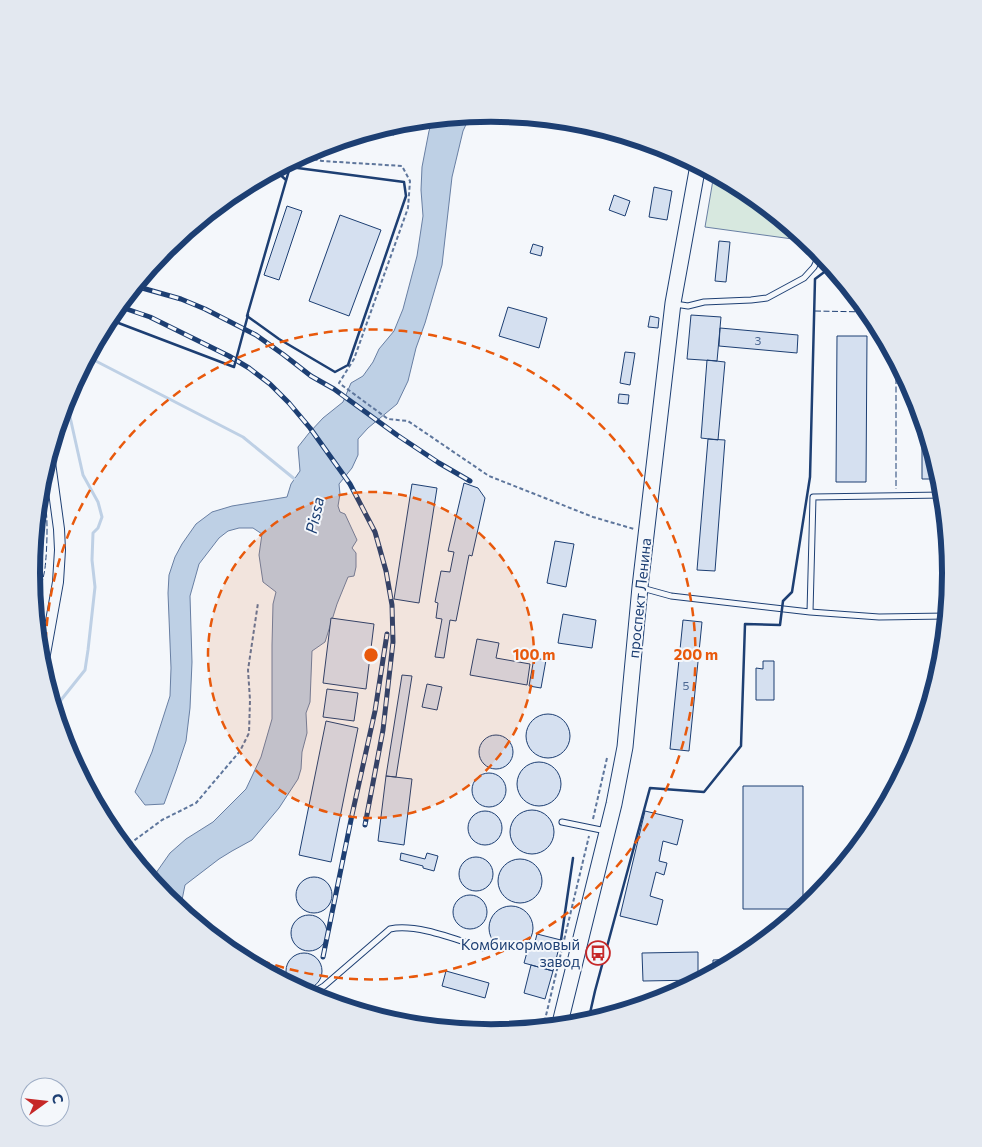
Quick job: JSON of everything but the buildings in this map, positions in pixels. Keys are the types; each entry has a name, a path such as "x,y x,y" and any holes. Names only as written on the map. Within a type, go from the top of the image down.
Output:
{"main road":[{"name":"проспект Ленина","path":"561,1019 607,831 625,747 640,587 673,303 697,173"}],"street":[{"path":"45,638 58,582 60,550 52,472"}],"lane":[{"path":"673,303 688,306 704,302 767,298 804,278 816,262"},
{"path":"810,612 813,497 935,495"},
{"path":"640,587 671,596 810,612 879,617 940,616"},
{"path":"562,822 607,831"},
{"path":"318,990 390,929 400,927 414,928 483,948"}],"path":[{"path":"314,159 402,166 410,181 408,208 378,295 354,360 339,383 388,419 408,421 489,476 592,517 646,532"},
{"path":"130,844 162,820 196,803 240,751 249,734 250,700 248,670 258,603"},
{"path":"545,1022 607,758"}],"shaded area":[{"path":"713,181 766,216 793,239 705,227"}],"water":[{"name":"Pissa","path":"467,123 463,131 452,177 442,265 416,348 408,381 397,404 368,428 358,439 358,455 352,468 339,484 338,506 340,512 345,514 357,540 352,548 356,553 356,567 354,576 348,577 325,642 312,651 310,702 306,713 307,733 298,779 279,808 252,840 219,859 185,885 182,901 155,874 170,853 186,839 213,822 246,789 261,757 272,719 273,604 276,592 263,582 259,555 262,534 253,528 239,528 228,531 219,538 199,564 190,596 192,662 186,741 164,804 145,805 135,792 152,752 170,696 169,575 182,544 196,524 212,512 232,506 287,497 291,484 300,471 298,447 323,418 343,402 351,383 363,376 379,349 394,331 403,309 417,256 423,216 422,167 431,126"}],"waterway":[{"path":"94,360 243,437 297,481"},
{"path":"60,704 61,700 85,670 95,587 92,560 93,533 98,528 102,517 98,502 83,475 69,414"}],"railway":[{"path":"142,288 181,299 256,335 311,376 334,389 397,435 470,481"},
{"path":"126,309 150,317 229,356 270,384 310,428 350,484 375,532 386,571 392,605 393,642 383,730 365,825"},
{"path":"323,957 375,711 387,634"}],"fence":[{"path":"390,134 394,135 394,133"},
{"path":"815,311 858,312"},
{"path":"896,376 896,489"},
{"path":"40,588 46,550 46,506"}],"wall":[{"path":"289,171 247,316 279,339 335,372 348,365 406,196 404,182 295,168"},
{"path":"281,175 286,180"},
{"path":"590,1013 650,788 704,792 741,746 745,624 780,625 783,601 792,592 810,477 815,279 825,271"},
{"path":"117,322 234,367 248,315"},
{"path":"561,940 573,858"}],"place":[{"name":"Комбикормовый завод","path":"598,953"}]}
